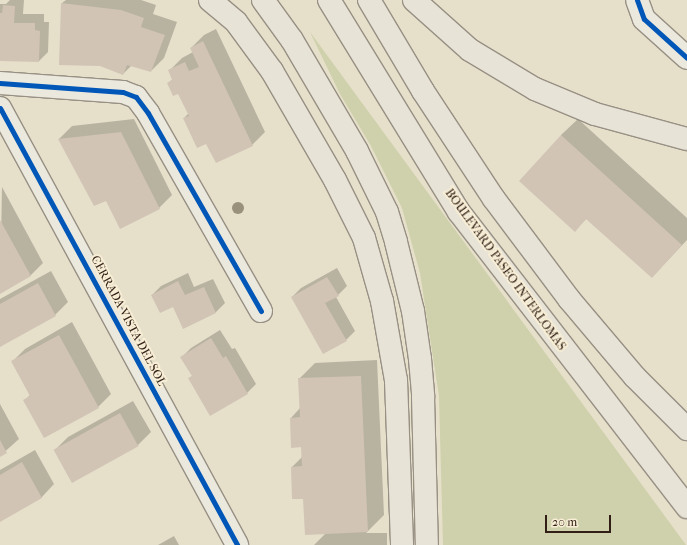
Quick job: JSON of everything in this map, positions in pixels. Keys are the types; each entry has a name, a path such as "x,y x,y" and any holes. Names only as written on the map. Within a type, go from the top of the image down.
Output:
{"main road":[{"path":"210,0 236,22 272,71 335,180 364,238 382,301 396,380 399,417 402,545"},
{"path":"263,0 292,40 357,151 387,212 413,311 420,359 423,397 427,545"},
{"name":"BOULEVARD PASEO INTERLOMAS","path":"329,0 459,212 687,507"},
{"path":"369,0 423,91 494,199 569,299 635,377 687,429"},
{"path":"414,0 470,50 535,89 595,114 687,139"}],"street":[{"path":"637,0 644,19 687,58"},
{"path":"0,83 123,92 136,97 148,113 261,311"},
{"name":"CERRADA VISTA DEL SOL","path":"0,108 237,545"}],"green space":[{"path":"310,32 686,545 443,545 439,396 420,273 402,208 371,146 340,94"}],"building":[{"path":"61,3 121,10 144,18 141,27 165,35 151,72 127,65 123,75 100,66 59,65"},
{"path":"3,5 15,6 14,23 35,23 35,30 40,31 39,62 0,61 0,13 2,13"},
{"path":"203,41 253,146 216,163 206,144 197,148 183,118 189,116 178,94 173,96 167,83 172,80 168,70 185,62 189,71 199,67 190,48"},
{"path":"121,132 160,209 120,229 106,201 94,206 58,139"},
{"path":"561,135 682,245 652,278 586,219 575,232 519,181"},
{"path":"0,220 31,276 0,294"},
{"path":"327,277 339,296 325,303 347,341 323,354 291,297"},
{"path":"178,281 185,295 204,287 216,313 183,329 173,307 160,313 151,295"},
{"path":"38,283 56,316 0,347 0,304"},
{"path":"59,335 99,408 44,438 23,400 30,396 11,361"},
{"path":"211,338 223,358 226,356 248,394 210,416 188,378 192,376 180,357"},
{"path":"361,376 368,532 305,535 303,499 292,499 291,467 302,466 301,447 291,448 290,418 300,417 298,378"},
{"path":"120,413 138,446 72,483 54,450"},
{"path":"0,440 7,453 0,457"},
{"path":"22,462 42,498 0,522 0,475"}],"cycle path":[{"path":"637,0 644,19 687,58"},
{"path":"0,83 123,92 136,97 148,113 261,311"},
{"path":"0,108 237,545"}]}
